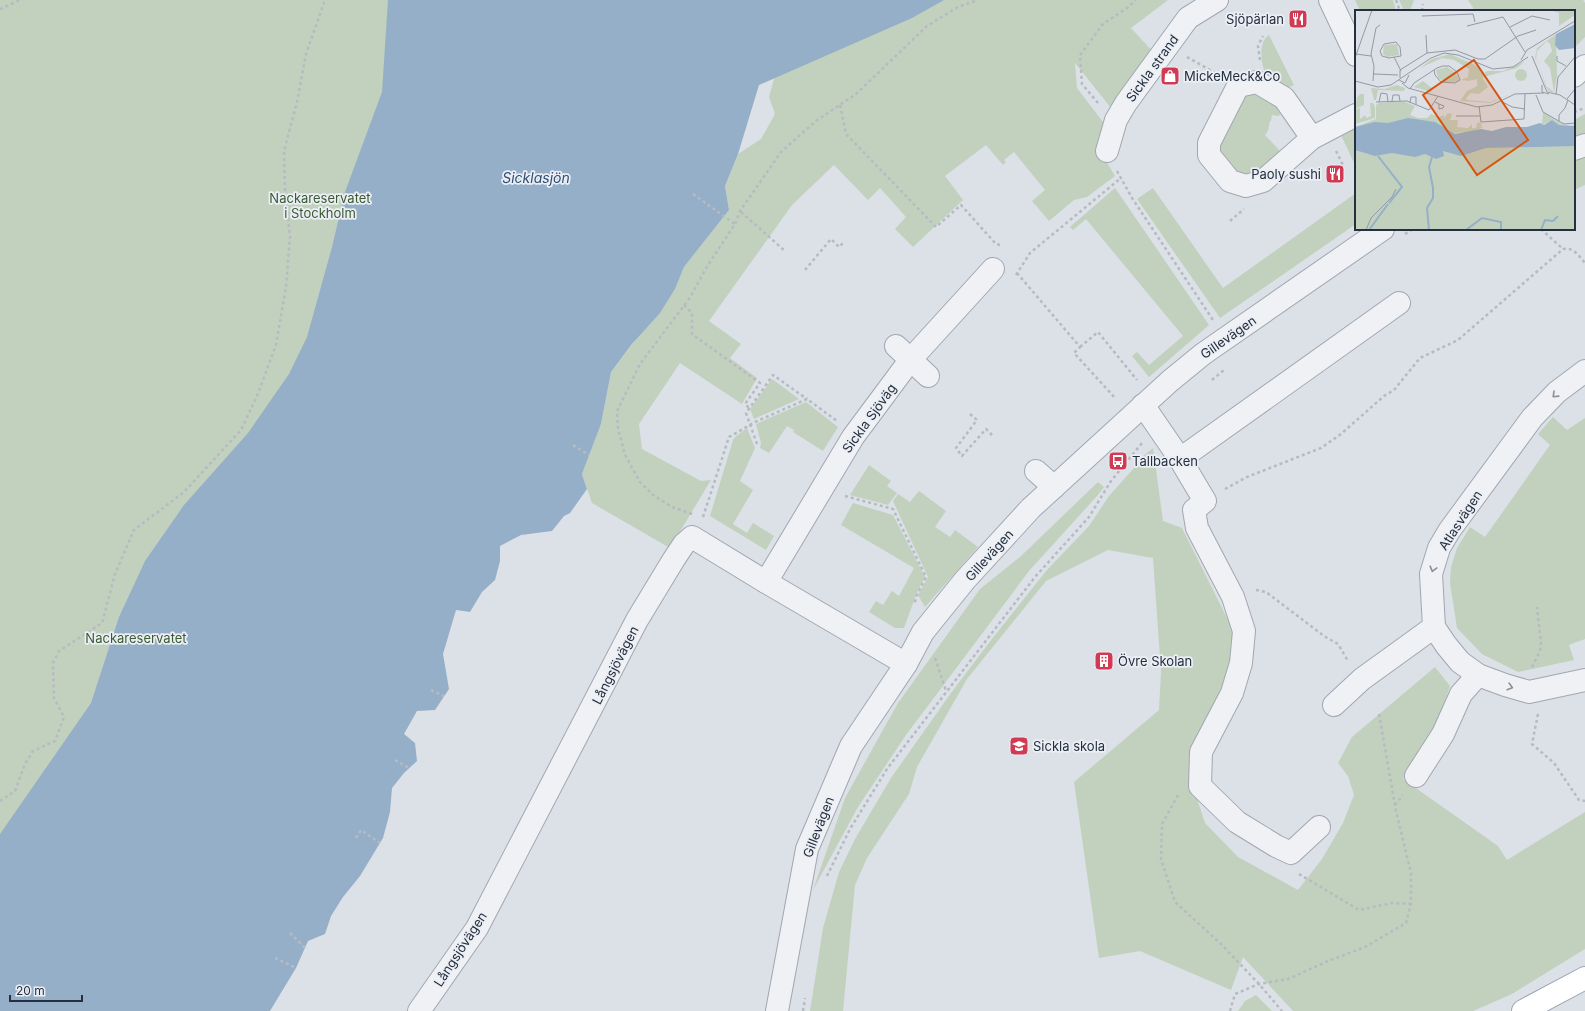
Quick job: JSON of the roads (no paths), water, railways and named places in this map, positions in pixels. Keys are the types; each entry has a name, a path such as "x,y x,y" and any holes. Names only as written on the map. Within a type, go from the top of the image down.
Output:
{"main road":[{"path":"1523,1011 1585,978"}],"street":[{"name":"Sickla strand","path":"1107,151 1116,120 1126,103 1167,46 1188,18 1217,0"},
{"path":"1330,0 1355,53"},
{"path":"1575,75 1585,66"},
{"path":"1312,138 1284,98 1257,82 1238,86 1209,143 1209,155 1230,181 1246,186 1263,181 1312,138 1355,116"},
{"path":"1575,149 1585,146"},
{"name":"Gillevägen","path":"777,1011 806,849 851,746 906,664 923,632 965,580 1031,508 1143,405 1203,354 1392,234"},
{"name":"Sickla Sjöväg","path":"766,582 903,353 993,269"},
{"path":"1180,459 1399,303"},
{"path":"903,353 928,376"},
{"name":"Atlasvägen","path":"1434,627 1431,574 1439,548 1485,481 1532,418 1557,392 1585,371"},
{"path":"1143,405 1180,459 1206,501 1194,510 1197,528 1233,597 1244,630 1241,663 1232,693 1201,752 1200,786 1237,822 1291,853 1319,827"},
{"path":"1036,471 1054,487"},
{"name":"Långsjövägen","path":"419,1011 477,928 637,620 684,544 692,537 906,664"},
{"path":"1334,705 1362,679 1434,627 1460,662 1478,675 1505,685 1529,692 1585,680"},
{"path":"1416,776 1444,734 1461,694 1478,675"}],"water":[{"name":"Sicklasjön","path":"388,0 944,0 912,18 759,85 738,154 725,186 729,210 684,267 675,289 660,313 632,344 611,372 601,424 582,474 587,489 570,513 564,516 552,531 521,535 500,546 500,561 495,580 482,592 470,612 456,610 443,654 449,689 435,710 417,711 404,734 415,743 417,761 404,773 392,788 390,812 383,838 360,876 343,897 331,916 325,934 308,941 296,968 270,1011 0,1011 0,834 91,703 119,617 145,561 184,505 248,433 289,374 307,337 332,247 345,192 382,92"}],"place":[{"name":"Sjöpärlan","path":"1298,19"},
{"name":"MickeMeck&Co","path":"1170,76"},
{"name":"Paoly sushi","path":"1335,174"},
{"name":"Tallbacken","path":"1118,461"},
{"name":"Övre Skolan","path":"1104,661"},
{"name":"Sickla skola","path":"1019,746"}],"park label":[{"name":"Nackareservatet i Stockholm","path":"320,206"},
{"name":"Nackareservatet","path":"136,638"}]}
